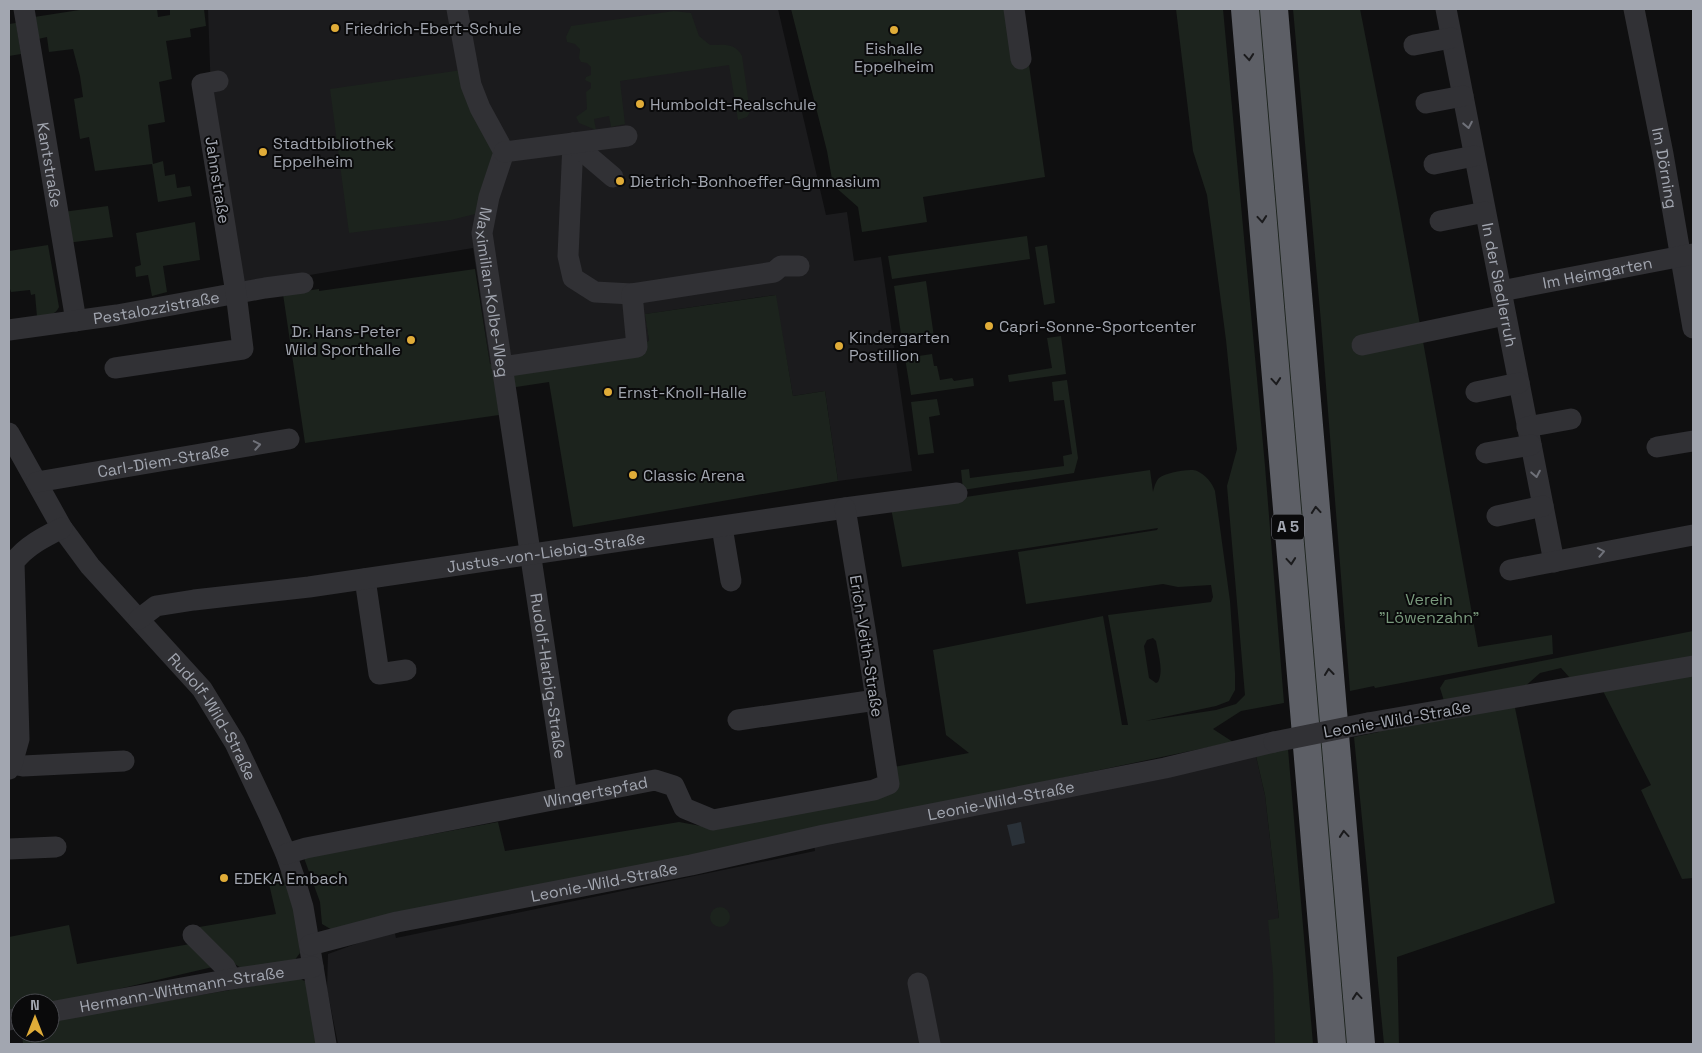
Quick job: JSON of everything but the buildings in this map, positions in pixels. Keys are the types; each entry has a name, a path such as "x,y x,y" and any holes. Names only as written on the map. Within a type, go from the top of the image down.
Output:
{"highway":[{"name":"A 5","path":"1245,9 1332,1044"},
{"name":"A 5","path":"1274,9 1361,1044"}],"street":[{"name":"Kantstraße","path":"24,9 76,321"},
{"path":"457,9 471,85 480,108 504,152 627,136"},
{"path":"1014,9 1021,59"},
{"name":"In der Siedlerruh","path":"1446,9 1554,562"},
{"name":"Im Dörning","path":"1634,9 1687,255 1693,328"},
{"path":"1414,45 1451,38"},
{"name":"Jahnstraße","path":"218,81 202,84 236,293"},
{"path":"1426,104 1463,96"},
{"path":"573,143 613,177"},
{"path":"573,143 568,256 573,278 595,292 632,294 774,272 781,266 799,266"},
{"name":"Maximilian-Kolbe-Weg","path":"504,152 488,196 482,233 530,556"},
{"path":"1434,164 1474,156"},
{"path":"1440,221 1485,212"},
{"name":"Im Heimgarten","path":"1501,291 1687,255"},
{"name":"Pestalozzistraße","path":"9,330 76,321 303,283"},
{"path":"115,368 243,348 236,293"},
{"path":"502,368 637,347 632,294"},
{"path":"1362,345 1505,315"},
{"path":"1476,392 1519,383"},
{"path":"1486,453 1571,419"},
{"name":"Rudolf-Wild-Straße","path":"9,433 62,528 90,566 202,689 238,751 286,854 303,906 326,1044"},
{"name":"Carl-Diem-Straße","path":"37,482 289,439"},
{"path":"1657,447 1693,441"},
{"name":"Justus-von-Liebig-Straße","path":"139,619 156,606 194,600 309,587 957,493"},
{"path":"1497,516 1543,506"},
{"name":"Erich-Veith-Straße","path":"845,508 889,784"},
{"path":"722,527 731,581"},
{"path":"62,528 21,552 11,562 14,701 19,739 10,767 124,761"},
{"path":"1510,570 1693,534"},
{"name":"Rudolf-Harbig-Straße","path":"530,556 567,796"},
{"path":"365,579 379,674 406,670"},
{"name":"Leonie-Wild-Straße","path":"310,945 397,922 690,865 824,835 1165,768 1274,742 1368,723 1693,666"},
{"path":"738,720 876,700"},
{"name":"Wingertspfad","path":"286,854 306,848 655,780 674,786 684,808 713,820 874,790 889,784"},
{"path":"9,849 56,847"},
{"path":"193,935 225,967 231,979"},
{"name":"Hermann-Wittmann-Straße","path":"60,1010 231,979 314,967"},
{"path":"918,983 930,1044"}],"shaded area":[{"path":"208,9 778,9 826,215 847,212 854,261 881,257 912,471 838,481 825,391 793,396 775,295 646,314 649,341 490,364 473,248 243,286 211,95"},
{"path":"1256,756 1265,795 1279,918 1290,1044 338,1044 327,989 328,954 394,930 396,938 815,851 814,843"},
{"path":"1021,822 1025,843 1012,846 1007,825"}],"green space":[{"path":"86,9 157,9 158,17 170,15 170,9 204,9 206,26 190,29 191,37 166,41 172,79 159,82 165,122 148,125 153,164 163,161 165,176 175,174 177,188 190,186 192,196 158,202 152,164 95,171 89,137 80,139 74,99 83,97 73,49 49,52 47,37 38,39 34,17"},
{"path":"791,9 1021,9 1045,177 923,197 927,222 862,232 858,207 833,185 827,151"},
{"path":"1176,9 1223,9 1265,466 1284,703 1241,711 1213,729 1233,742 334,931 322,924 320,902 304,858 498,822 505,851 679,822 701,826 897,789 894,767 969,753 946,735 933,650 1103,616 1122,725 1128,725 1108,615 1211,602 1213,597 1211,585 1178,587 1163,584 1026,604 1018,552 1157,530 1158,528 902,567 891,508 1150,470 1153,492 1157,481 1162,476 1183,471 1197,471 1208,480 1215,491 1230,601 1235,690 1229,701 1216,706 1145,721 1216,710 1236,704 1245,695 1227,486 1237,449 1226,340 1207,195 1193,151","holes":["1153,638 1156,641 1161,667 1160,678 1156,683 1149,678 1144,646 1147,640"]},
{"path":"1256,9 1262,9 1350,1044 1344,1044"},
{"name":"Verein \"Löwenzahn\"","path":"1293,9 1360,9 1397,197 1478,647 1552,635 1553,654 1375,688 1374,686 1350,691 1321,322"},
{"path":"674,11 691,13 699,36 710,45 732,46 742,56 750,112 747,117 738,120 729,65 620,81 625,124 611,127 609,116 594,119 596,130 579,123 576,117 587,109 586,92 591,88 591,83 585,80 586,77 591,75 591,67 587,63 581,62 579,58 580,49 575,44 567,42 566,37 571,26"},
{"path":"16,23 21,54 9,56 9,24"},
{"path":"462,70 496,150 475,214 451,220 349,233 330,89"},
{"path":"108,206 113,237 67,243 63,212"},
{"path":"195,222 200,260 163,266 167,292 152,296 148,275 136,277 135,267 141,265 136,233"},
{"path":"1027,236 1030,259 892,279 888,256"},
{"path":"48,245 59,307 53,314 37,317 35,294 31,295 30,290 11,292 9,289 9,251"},
{"path":"1047,245 1055,303 1044,305 1035,247"},
{"path":"475,269 490,364 649,341 645,314 776,295 793,396 825,391 838,481 573,527 549,382 496,390 499,415 305,443 283,294 319,289 319,291"},
{"path":"926,281 934,337 902,341 894,286"},
{"path":"1061,336 1066,374 1009,382 1008,375 1052,368 1047,338"},
{"path":"932,354 934,366 937,366 940,380 952,378 954,381 973,378 974,386 911,395 905,358"},
{"path":"1067,380 1078,458 1074,473 963,490 961,470 969,469 970,478 1064,466 1063,456 1072,454 1064,400 1054,401 1052,382"},
{"path":"937,399 940,415 929,417 934,453 918,455 911,402"},
{"path":"1693,631 1693,656 1575,679 1570,678 1561,668 1540,673 1522,689 1445,704 1440,688 1445,680"},
{"path":"1693,671 1693,878 1682,879 1641,790 1651,785 1602,689"},
{"path":"1514,703 1555,903 1397,957 1399,1044 1384,1044 1354,737 1379,732 1380,729"},
{"path":"1288,749 1313,1044 1275,1044 1273,973 1268,920 1279,918 1265,795 1256,756"},
{"path":"284,872 296,909 300,953 294,961 243,969 228,960 199,927 276,914 267,875"},
{"path":"720,907 727,910 730,917 727,924 720,927 713,924 710,917 713,910"},
{"path":"69,925 77,964 190,944 217,966 60,1003 60,993 10,993 9,1015 9,937"},
{"path":"299,978 308,983 316,1044 23,1044 60,1043 60,1019"}],"place":[{"name":"Friedrich-Ebert-Schule","path":"335,28"},
{"name":"Eishalle Eppelheim","path":"894,30"},
{"name":"Humboldt-Realschule","path":"640,104"},
{"name":"Stadtbibliothek Eppelheim","path":"263,152"},
{"name":"Dietrich-Bonhoeffer-Gymnasium","path":"620,181"},
{"name":"Capri-Sonne-Sportcenter","path":"989,326"},
{"name":"Dr. Hans-Peter Wild Sporthalle","path":"411,340"},
{"name":"Kindergarten Postillion","path":"839,346"},
{"name":"Ernst-Knoll-Halle","path":"608,392"},
{"name":"Classic Arena","path":"633,475"},
{"name":"EDEKA Embach","path":"224,878"}]}
